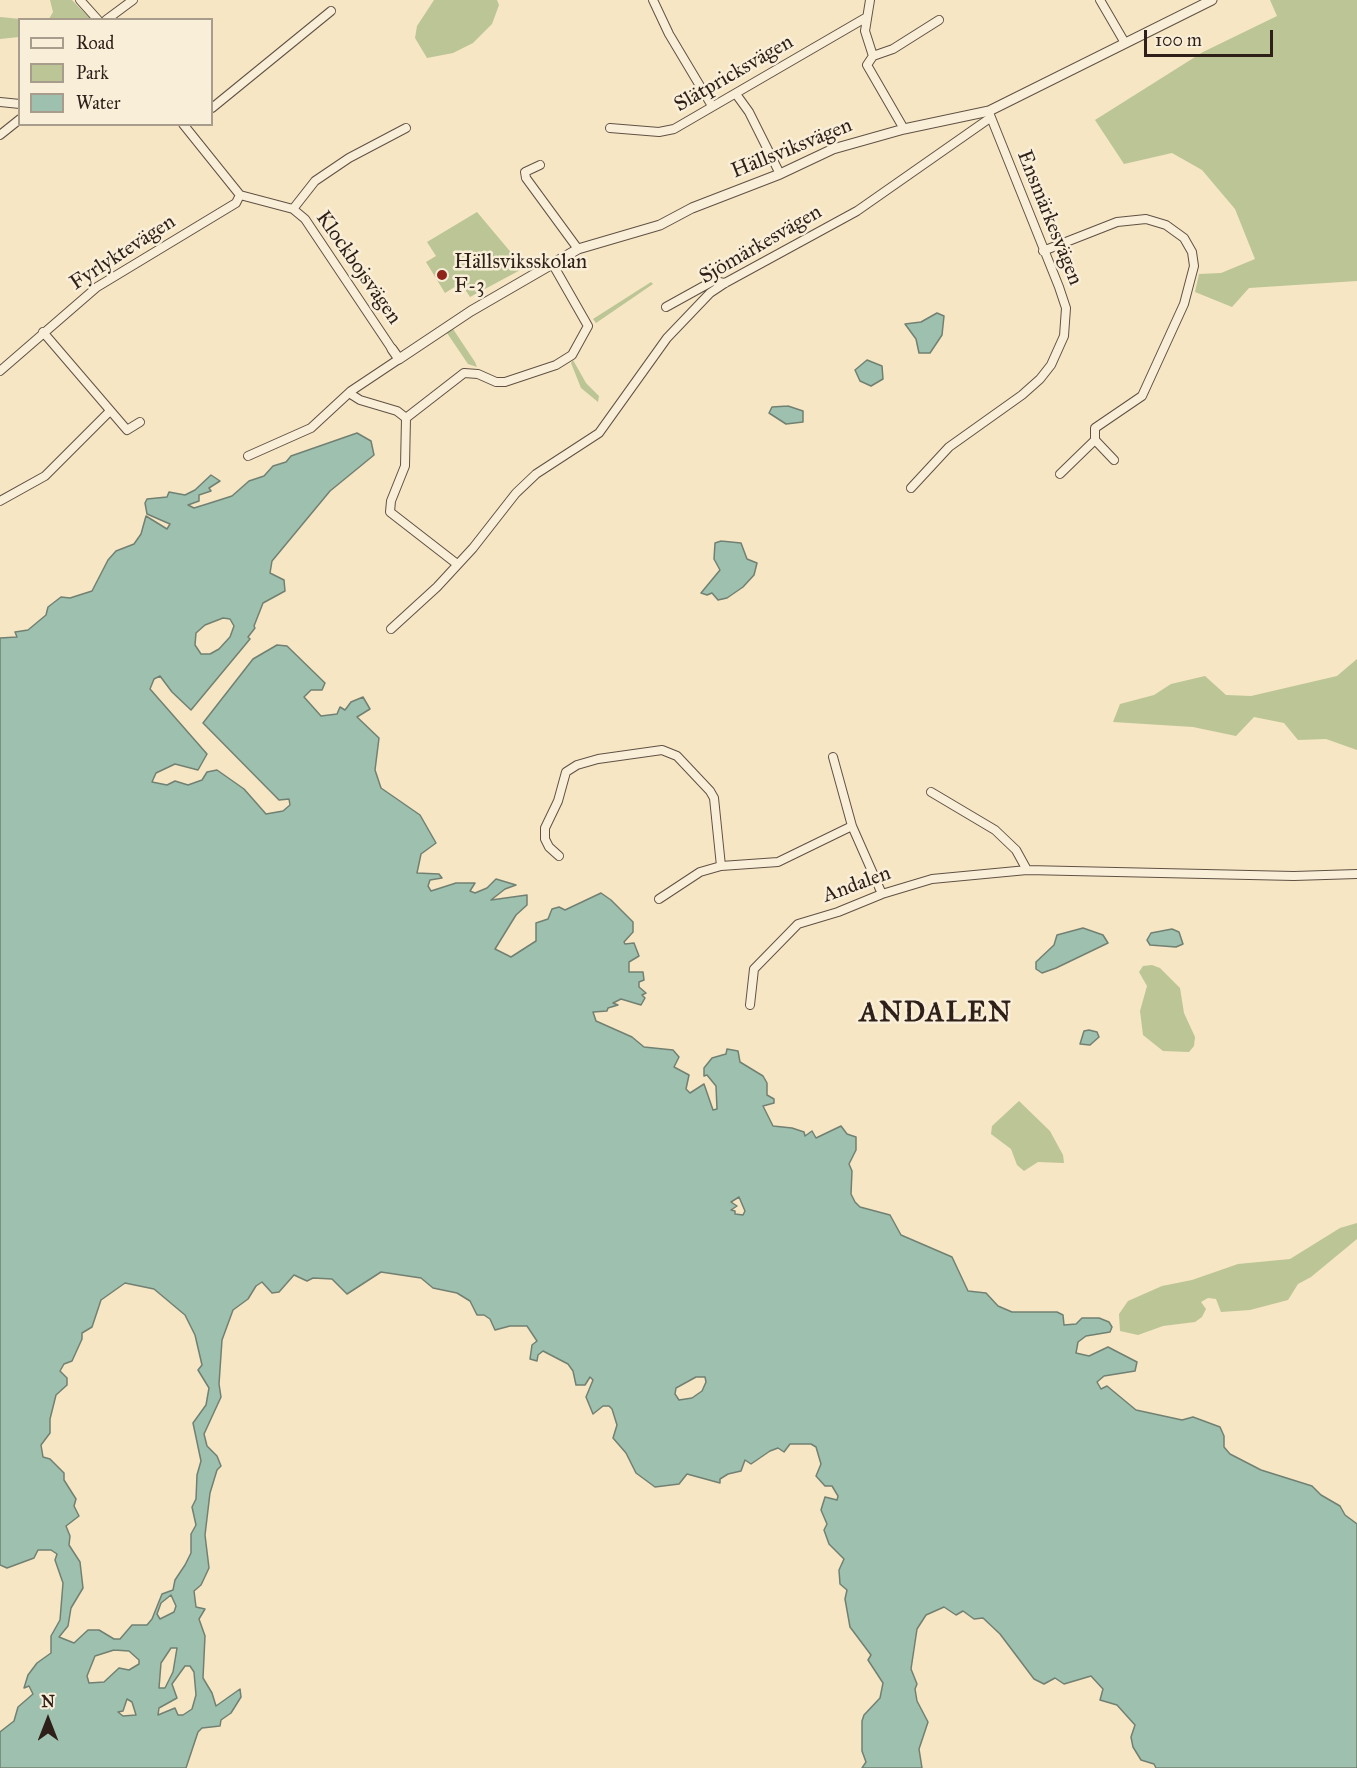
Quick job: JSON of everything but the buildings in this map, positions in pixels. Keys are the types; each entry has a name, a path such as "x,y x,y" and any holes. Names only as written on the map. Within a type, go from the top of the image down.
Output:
{"street":[{"path":"80,0 96,18"},
{"path":"109,18 133,0"},
{"path":"653,0 658,15 712,106"},
{"path":"870,0 866,31 873,56"},
{"path":"1100,0 1125,43"},
{"name":"Hällsviksvägen","path":"248,456 311,428 349,393 399,359 471,311 578,249 660,225 692,208 780,174 833,149 904,129 989,114 1212,0"},
{"path":"213,107 331,10"},
{"name":"Slätpricksvägen","path":"610,128 666,132 867,17"},
{"path":"904,129 867,65 873,56 893,49 939,20"},
{"path":"736,94 749,111 780,174"},
{"path":"0,102 18,104"},
{"name":"Ensmärkesvägen","path":"911,488 949,447 1022,395 1051,364 1063,339 1066,308 989,114"},
{"name":"Sjömärkesvägen","path":"391,629 457,564 516,493 536,474 599,433 675,327 725,283 862,207 989,114"},
{"path":"0,135 18,121"},
{"path":"187,126 240,195"},
{"name":"Klockbojsvägen","path":"293,209 315,181 349,158 406,128"},
{"path":"540,165 525,172 526,178 578,249"},
{"name":"Klockbojsvägen","path":"240,195 293,209 305,219 392,349"},
{"name":"Fyrlyktevägen","path":"0,371 97,287 236,202 240,195"},
{"path":"1043,251 1117,222 1137,218 1160,221 1172,228 1184,238 1192,252 1193,274 1188,292 1146,388 1139,398 1095,428 1095,440 1114,460"},
{"path":"406,418 464,373 478,374 496,382 505,382 556,365 572,356 588,326 552,263"},
{"path":"666,307 714,281 725,283"},
{"path":"43,332 127,430 140,422"},
{"path":"392,349 399,359"},
{"path":"349,393 360,400 398,411 406,418"},
{"path":"0,501 45,476 110,411"},
{"path":"406,418 405,466 390,512 457,564"},
{"path":"1060,474 1095,440"},
{"path":"559,856 549,847 545,839 545,828 558,801 566,772 577,765 597,759 662,750 677,756 710,790 714,798 721,866"},
{"path":"833,757 852,826 882,894"},
{"path":"931,792 995,831 1016,850 1027,870"},
{"path":"659,899 700,872 721,866 778,862 852,826"},
{"name":"Andalen","path":"750,1005 754,969 798,924 932,879 1027,870 1294,876 1357,874"}],"green space":[{"path":"50,0 72,0 90,18 50,18 53,12"},
{"path":"434,0 497,0 499,5 492,24 473,43 453,53 427,58 415,38 417,26"},
{"path":"1270,0 1357,0 1357,281 1249,288 1232,307 1195,292 1199,274 1221,273 1255,259 1235,209 1202,170 1172,153 1124,164 1095,120 1203,52 1277,16"},
{"path":"0,17 18,19 18,37 0,39"},
{"path":"477,212 524,268 470,297 461,283 445,293 426,262 436,256 427,242"},
{"path":"651,282 653,284 596,323 593,319"},
{"path":"453,329 477,367 468,364 447,333"},
{"path":"573,360 586,383 599,396 598,402 581,388 571,363"},
{"path":"1357,659 1357,750 1326,739 1298,740 1284,723 1254,717 1236,736 1193,727 1113,722 1120,704 1154,695 1171,684 1205,676 1226,695 1251,696 1337,676"},
{"path":"1152,965 1160,968 1180,988 1184,1013 1195,1037 1194,1046 1189,1052 1163,1051 1143,1035 1140,1011 1147,986 1139,972 1143,966"},
{"path":"1019,1101 1050,1131 1063,1155 1064,1163 1038,1162 1024,1171 1017,1165 1011,1149 991,1134 992,1126"},
{"path":"1357,1223 1357,1239 1311,1277 1298,1284 1288,1300 1250,1310 1221,1312 1216,1299 1208,1298 1201,1302 1206,1309 1202,1317 1195,1322 1163,1326 1138,1335 1120,1331 1119,1314 1128,1301 1162,1286 1192,1280 1238,1264 1290,1259 1340,1228"}],"water":[{"path":"937,313 944,316 942,335 930,353 919,353 916,339 905,324 921,322"},
{"path":"867,360 882,366 883,379 871,386 860,381 855,370"},
{"path":"788,406 803,411 803,422 786,424 769,413 772,407"},
{"path":"357,433 371,441 374,455 330,491 272,561 270,573 284,580 285,591 263,603 255,628 248,637 250,639 191,710 172,692 160,676 154,679 150,689 207,754 198,770 175,764 156,773 152,782 167,785 175,781 188,785 202,780 207,772 217,770 244,789 266,814 283,811 290,805 289,799 279,800 203,723 253,659 277,645 287,646 325,683 322,690 311,690 304,697 321,716 337,714 340,707 345,710 351,702 363,697 370,709 357,717 379,738 375,770 381,788 420,815 436,843 421,854 417,873 439,874 442,878 430,880 428,886 431,891 456,883 475,883 470,891 475,893 487,888 496,879 516,885 505,889 491,900 527,895 527,905 516,915 495,949 511,957 536,941 536,923 548,919 552,909 559,907 565,910 601,893 633,922 633,932 624,942 625,944 634,943 639,956 629,962 629,972 643,972 644,980 639,982 639,987 646,993 642,995 645,998 641,1005 621,999 613,1003 618,1005 608,1008 607,1011 593,1012 596,1021 632,1037 644,1047 673,1050 679,1057 674,1067 689,1075 686,1089 690,1093 704,1084 713,1110 717,1109 716,1086 707,1075 704,1076 704,1068 712,1058 726,1054 727,1049 738,1051 740,1062 763,1076 767,1083 767,1095 774,1099 774,1103 763,1106 773,1126 792,1128 804,1132 805,1136 812,1131 816,1138 841,1126 847,1134 856,1137 856,1150 849,1164 852,1171 851,1194 855,1202 860,1207 890,1215 901,1235 952,1257 968,1291 986,1293 998,1306 1012,1312 1057,1312 1063,1315 1064,1325 1076,1324 1082,1318 1099,1318 1109,1322 1112,1327 1110,1332 1086,1336 1078,1342 1076,1353 1089,1356 1108,1347 1137,1362 1135,1371 1104,1376 1097,1382 1101,1389 1107,1386 1136,1410 1182,1420 1193,1417 1220,1427 1224,1436 1224,1447 1230,1454 1261,1470 1312,1486 1321,1495 1340,1506 1345,1515 1357,1524 1357,1768 1156,1768 1154,1764 1141,1760 1133,1747 1131,1737 1135,1725 1117,1705 1100,1700 1103,1689 1091,1676 1064,1684 1055,1678 1044,1684 1034,1679 1000,1634 983,1618 974,1619 963,1611 956,1615 944,1607 926,1615 917,1629 911,1669 917,1684 915,1689 917,1701 928,1722 919,1749 922,1768 862,1768 866,1762 862,1751 862,1721 864,1715 880,1698 883,1683 868,1660 871,1655 850,1627 845,1599 847,1590 840,1584 839,1570 844,1559 829,1544 824,1530 827,1524 821,1510 825,1497 837,1500 838,1496 832,1486 825,1486 816,1476 821,1464 816,1447 811,1444 790,1444 784,1452 778,1448 751,1464 745,1460 741,1471 728,1474 720,1479 720,1483 687,1474 679,1484 655,1487 636,1473 626,1453 613,1438 617,1425 612,1409 609,1406 603,1406 593,1414 586,1397 593,1380 590,1377 585,1385 576,1385 573,1371 568,1364 543,1351 538,1355 537,1361 530,1359 532,1345 537,1341 527,1326 510,1326 495,1330 490,1319 484,1315 477,1315 470,1301 457,1293 433,1288 421,1278 381,1272 347,1294 332,1279 313,1278 307,1281 294,1275 279,1292 272,1293 262,1282 256,1286 248,1299 233,1310 222,1340 219,1384 221,1397 204,1434 207,1446 217,1456 221,1466 217,1470 210,1493 205,1535 209,1568 201,1585 194,1591 196,1607 205,1609 199,1619 205,1636 203,1678 212,1693 216,1706 240,1689 241,1697 231,1713 221,1720 220,1726 202,1728 198,1732 186,1768 0,1768 0,1732 14,1721 18,1707 33,1694 29,1686 24,1688 28,1675 37,1663 51,1653 51,1636 60,1620 63,1583 55,1560 57,1554 51,1550 38,1550 34,1558 7,1568 0,1565 0,638 17,637 15,632 28,630 46,615 48,607 61,597 70,598 92,591 108,560 116,551 134,544 141,534 146,516 167,529 170,524 147,514 145,503 147,499 167,497 169,492 185,495 195,490 211,475 220,481 209,488 211,491 199,495 199,501 188,505 194,508 232,496 249,481 264,476 273,466 286,462 291,456","holes":["223,618 230,619 234,626 230,637 219,649 210,654 201,654 195,645 196,633 205,625","739,1197 745,1211 743,1215 735,1214 735,1211 731,1210 737,1206 731,1202","125,1283 154,1289 185,1315 195,1335 202,1365 198,1370 209,1388 206,1405 193,1423 201,1461 197,1475 196,1499 192,1507 196,1525 191,1534 191,1553 175,1580 173,1590 162,1594 152,1619 147,1625 132,1625 120,1639 114,1639 99,1630 88,1630 74,1643 59,1637 68,1626 71,1608 83,1588 80,1562 69,1545 70,1536 66,1526 79,1516 74,1506 76,1499 64,1480 64,1473 50,1459 43,1457 41,1445 50,1433 50,1419 56,1395 67,1385 67,1378 60,1371 64,1364 72,1361 82,1339 82,1333 92,1327 101,1300","696,1377 705,1377 706,1382 702,1391 692,1398 679,1400 675,1394 676,1388","171,1595 176,1606 174,1612 160,1619 157,1614 161,1603","171,1648 177,1648 173,1672 165,1688 159,1688 161,1663","114,1650 129,1651 139,1660 139,1664 129,1670 119,1668 104,1682 89,1683 87,1676 95,1656","185,1666 190,1666 194,1672 196,1695 192,1709 183,1715 178,1715 175,1708 158,1715 159,1708 177,1698 172,1684","127,1699 132,1702 136,1715 123,1716 118,1712 123,1711"]},
{"path":"721,541 741,543 747,559 757,563 754,575 743,587 727,598 718,600 712,593 707,595 701,593 720,570 714,559 715,543"},
{"path":"1083,928 1103,935 1108,943 1056,968 1042,973 1036,969 1036,962 1054,945 1057,935"},
{"path":"1172,929 1179,932 1183,944 1176,947 1150,945 1147,940 1151,933"},
{"path":"1084,1031 1097,1032 1099,1037 1090,1045 1080,1044"}],"place":[{"name":"Hällsviksskolan F-3","path":"442,275"}],"district":[{"name":"ANDALEN","path":"936,1014"}]}
